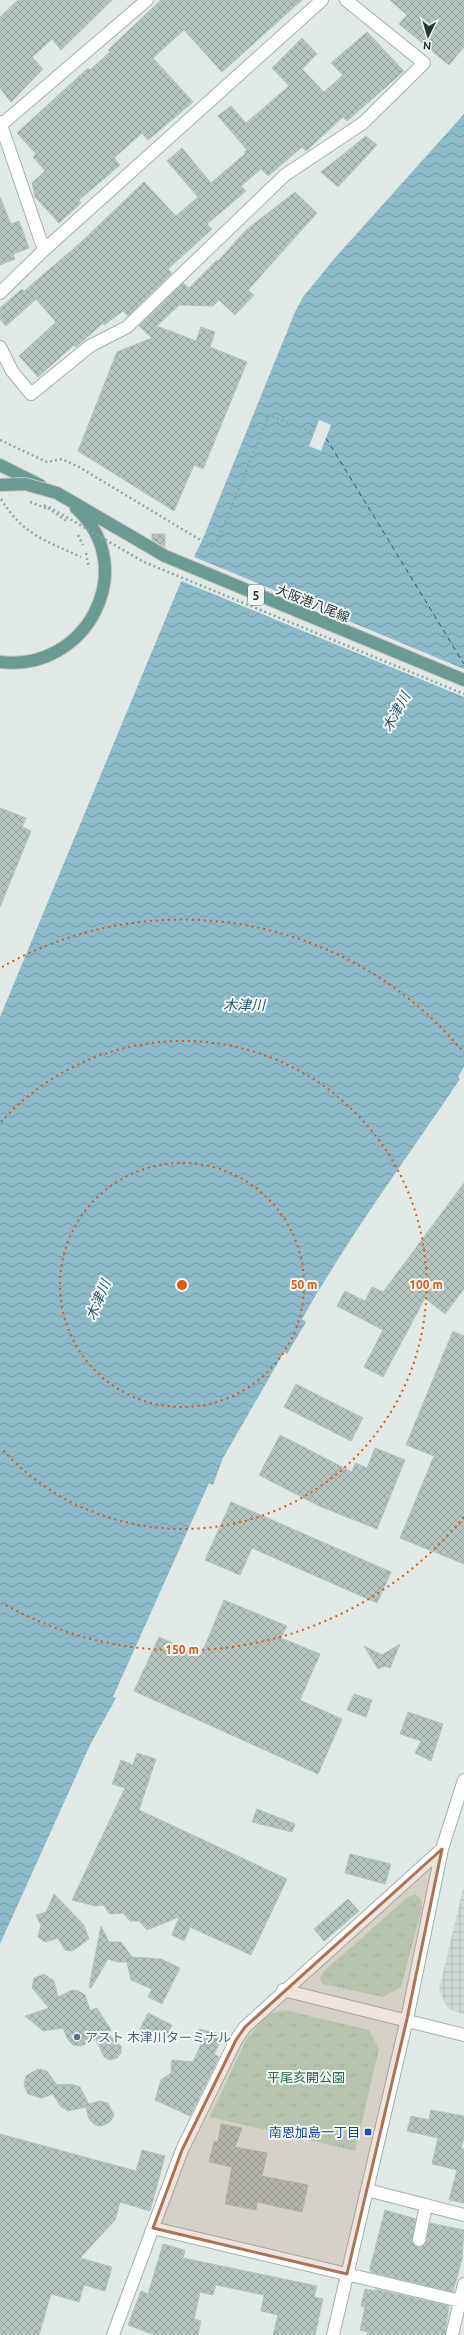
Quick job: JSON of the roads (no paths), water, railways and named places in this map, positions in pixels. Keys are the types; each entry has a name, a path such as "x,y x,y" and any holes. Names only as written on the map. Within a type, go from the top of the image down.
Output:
{"main road":[{"name":"大阪港八尾線","path":"0,465 56,494 84,517 101,548 104,582 98,608 83,632 70,645 54,654 25,663 0,663"},
{"name":"大阪港八尾線","path":"0,485 25,484 57,493 165,556 464,680"},
{"name":"大阪港八尾線","path":"0,485 34,486 56,493 69,501 85,517 102,548 105,573 103,594 96,615 73,644 54,656 40,661 19,664 0,663"}],"street":[{"path":"44,250 1,123 147,0"},
{"path":"0,293 44,250 322,0"},
{"path":"0,347 12,371 31,394 90,346 127,327 285,175 364,123 424,63 346,0"},
{"path":"333,2335 407,2019 442,1849 464,1780"},
{"path":"113,2335 182,2150 236,2040 245,2027 283,1990 442,1849"},
{"path":"283,1990 407,2019 464,2035"},
{"path":"366,2190 464,2215"},
{"path":"419,2240 426,2205"},
{"path":"153,2228 462,2302"},
{"path":"452,2335 462,2302 464,2284"}],"water":[{"name":"木津川","path":"464,114 464,1067 458,1077 460,1079 359,1227 320,1288 302,1319 306,1322 287,1354 284,1352 223,1458 213,1485 209,1483 113,1697 116,1698 90,1745 0,1944 0,1017 180,584 202,541 295,312 303,297 334,259"}],"place":[{"name":"アスト 木津川ターミナル","path":"77,2037"},
{"name":"南恩加島一丁目","path":"368,2132"}],"park label":[{"name":"平尾亥開公園","path":"306,2077"}]}
